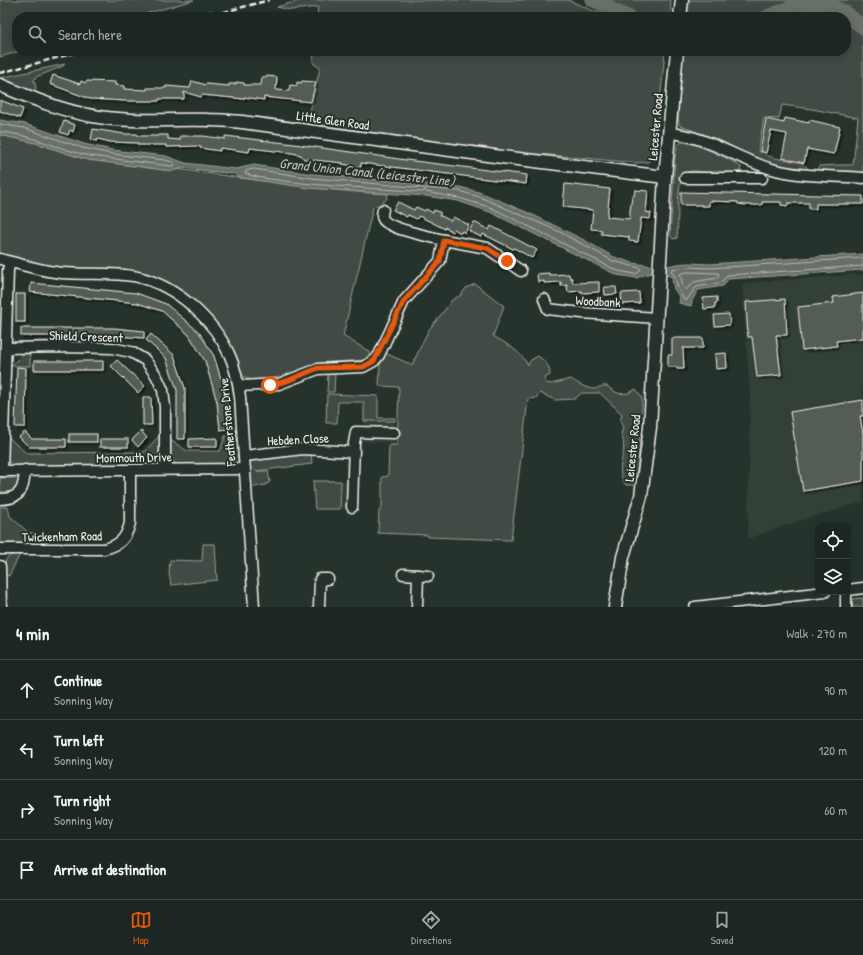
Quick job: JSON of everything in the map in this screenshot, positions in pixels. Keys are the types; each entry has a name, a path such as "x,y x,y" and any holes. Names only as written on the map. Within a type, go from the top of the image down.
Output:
{"main road":[{"path":"681,12 682,0"},
{"name":"Leicester Road","path":"615,607 623,557 641,496 650,427 665,177 677,56"},
{"name":"Little Glen Road","path":"0,85 24,95 91,116 146,121 209,120 242,122 665,177"}],"street":[{"path":"669,133 689,136 771,169 812,175 863,178"},
{"path":"746,178 754,163"},
{"path":"685,178 699,174 762,178"},
{"path":"383,210 383,220 395,228 444,240 487,248 521,271"},
{"path":"239,386 279,384 318,368 363,367 371,364 379,354 404,301 440,261 444,240"},
{"path":"1,471 6,348 3,326 8,270 5,260"},
{"name":"Featherstone Drive","path":"5,260 61,273 126,275 140,278 172,292 195,308 214,330 230,355 239,386 254,607"},
{"name":"Woodbank","path":"544,299 548,309 563,312 657,318"},
{"name":"Shield Crescent","path":"6,348 112,348 131,352 145,360 156,375 163,390 165,407 165,469"},
{"path":"352,507 356,432 394,433"},
{"name":"Hebden Close","path":"244,456 303,449 354,452"},
{"name":"Monmouth Drive","path":"1,471 245,469"},
{"path":"0,499 10,498 23,490 25,470"},
{"name":"Twickenham Road","path":"0,549 104,549 119,544 128,531 130,523 130,471"},
{"path":"0,566 1,607"},
{"path":"403,574 428,576"},
{"path":"416,607 418,575"},
{"path":"320,607 320,579 328,579"},
{"path":"851,590 863,588"},
{"path":"695,607 815,593"},
{"path":"846,607 847,595"}],"shaded area":[{"path":"0,0 194,0 152,12 12,12 12,53 0,57"},
{"path":"301,0 568,0 596,12 318,12 318,7 291,10 277,7"},
{"path":"596,0 671,0 670,12 626,12"},
{"path":"689,0 863,0 863,23 851,14 851,12 847,12 839,6 822,1 799,1 772,12 688,12"},
{"path":"814,10 827,12 800,12"},
{"path":"851,27 863,35 863,175 816,171 819,166 853,165 858,118 782,105 779,119 764,118 758,151 770,157 806,166 808,170 805,172 773,165 742,152 717,139 680,126 678,118 682,56 851,56"},
{"path":"314,56 665,56 655,155 648,162 637,163 552,155 510,153 307,125 320,68 313,63"},
{"path":"65,64 36,77 34,80 36,88 34,91 29,92 0,80 0,78"},
{"path":"0,135 36,143 89,160 172,171 176,169 308,187 388,194 385,201 373,207 343,336 370,352 365,360 318,363 285,376 271,379 250,380 242,375 226,338 197,304 159,281 63,269 0,255"},
{"path":"681,142 693,144 730,160 741,167 740,172 731,174 692,171 686,173 680,184 678,203 678,232 677,238 673,239 670,235 675,158 677,146"},
{"path":"863,274 863,502 802,520 748,539 750,397 742,283"},
{"path":"475,284 504,306 493,336 517,352 528,365 531,360 538,356 543,360 547,364 550,372 550,375 544,378 546,383 551,384 571,379 588,388 594,389 607,386 611,390 621,394 636,389 642,398 642,409 637,424 637,429 640,436 638,465 634,485 626,485 622,479 621,467 624,448 621,434 623,427 620,422 622,414 600,393 582,393 574,399 555,400 540,393 536,398 528,399 511,540 428,537 428,535 378,533 379,511 382,507 382,477 388,476 389,445 397,445 399,387 379,386 380,365 385,353 412,365 428,331 452,300 461,295 466,288"},
{"path":"23,354 30,354 30,366 11,366"},
{"path":"335,373 334,392 327,392 328,374"},
{"path":"327,394 378,396 378,418 395,418 395,421 364,421 364,402 338,402 337,423 326,423"},
{"path":"364,421 395,421 395,442 364,442"},
{"path":"161,434 187,451 220,451 225,436 237,435 239,460 234,465 176,464 170,459 162,459 156,465 13,466 7,460 0,460 0,438 8,437 26,453 144,452"},
{"path":"311,450 312,464 256,471 268,471 270,482 265,485 249,488 244,456"},
{"path":"0,478 18,478 18,489 12,492 0,492"},
{"path":"313,481 341,481 340,509 315,509"},
{"path":"341,481 356,481 355,510 340,509"},
{"path":"0,507 8,507 10,516 29,533 35,533 35,544 0,544"},
{"path":"203,544 215,544 217,580 171,585 169,573 170,560 202,561"},
{"path":"20,554 9,576 5,575 5,562 8,557"},
{"path":"863,598 863,607 852,607 852,599"}],"water":[{"path":"0,120 25,124 84,144 112,150 166,156 185,163 236,169 254,165 312,174 460,187 482,193 533,215 584,240 614,257 633,263 652,266 668,266 688,263 710,264 863,254 863,270 728,279 723,286 698,290 691,306 679,303 680,298 674,289 672,277 668,275 650,273 637,278 617,275 490,212 458,201 426,196 308,188 238,177 235,174 183,168 172,171 89,160 36,143 0,135"}],"building":[{"path":"53,75 80,84 81,81 86,83 87,81 115,82 115,85 124,86 124,89 147,90 147,88 166,88 166,86 190,88 192,81 206,85 229,86 229,84 236,84 236,82 244,83 244,85 261,85 262,77 266,76 277,77 276,90 289,91 290,85 297,86 297,82 301,83 302,81 316,82 311,102 264,97 264,100 244,97 244,99 202,95 201,97 184,92 184,99 125,101 90,99 50,84"},
{"path":"0,100 23,109 20,118 0,111"},
{"path":"785,118 809,123 809,120 840,127 834,154 807,149 804,163 782,158 787,134 771,131 766,153 760,151 766,119 784,123"},
{"path":"64,121 75,125 73,132 70,130 68,135 60,132"},
{"path":"93,129 124,134 137,134 137,136 168,135 168,139 180,140 180,136 203,136 225,139 225,136 294,144 527,175 526,184 361,163 361,167 342,164 343,163 304,159 301,155 292,153 250,148 249,152 220,148 220,151 200,148 200,146 166,147 166,145 138,145 138,143 110,142 98,139 97,141 91,140"},
{"path":"565,184 610,189 607,217 629,219 632,196 634,196 635,190 648,191 646,212 651,213 650,219 641,218 638,242 629,241 629,237 601,234 602,230 591,229 593,210 563,207"},
{"path":"681,192 863,196 863,204 816,204 816,209 809,209 809,203 788,203 788,206 781,205 781,202 762,202 762,205 745,205 738,204 738,202 709,201 709,206 681,205"},
{"path":"398,202 414,210 416,207 425,211 426,209 433,213 434,210 441,213 439,215 451,221 453,217 469,225 465,233 462,231 461,233 454,229 453,232 419,216 417,219 408,215 407,217 393,210"},
{"path":"474,222 489,230 491,226 537,250 532,258 483,234 481,237 469,231"},
{"path":"549,273 549,275 569,274 573,283 599,282 599,292 568,292 567,285 561,286 561,282 538,282 537,274"},
{"path":"31,283 136,293 166,304 199,332 214,356 226,395 229,429 220,430 217,402 205,361 189,335 162,311 137,303 30,292"},
{"path":"604,287 616,287 617,294 605,295"},
{"path":"639,292 640,303 622,304 621,293"},
{"path":"863,293 863,338 836,341 837,346 802,350 798,307 834,303 833,297"},
{"path":"16,294 25,294 25,322 16,322"},
{"path":"717,297 715,308 704,309 703,298"},
{"path":"785,299 787,335 776,335 781,375 757,377 752,337 748,337 746,302"},
{"path":"729,314 730,325 715,326 714,315"},
{"path":"21,328 114,328 144,331 144,338 116,336 21,336"},
{"path":"151,334 174,355 185,388 185,439 177,439 177,390 166,358 146,340"},
{"path":"672,338 703,338 703,348 683,348 684,369 668,367 668,355 672,355"},
{"path":"726,353 727,368 716,369 715,354"},
{"path":"117,360 145,386 138,393 111,366"},
{"path":"34,361 103,361 103,370 34,370"},
{"path":"17,367 26,368 25,427 15,427"},
{"path":"143,397 151,397 152,425 143,425"},
{"path":"863,400 863,416 860,416 863,434 863,481 803,491 790,412"},
{"path":"141,431 147,438 138,447 132,440"},
{"path":"25,432 32,439 66,439 66,447 29,447 19,437"},
{"path":"69,434 97,434 97,442 69,442"},
{"path":"217,438 217,447 189,447 189,439"},
{"path":"100,439 128,439 128,447 100,447"}],"waterway":[{"path":"592,0 618,12"},
{"path":"779,12 799,4 826,3 845,12"},
{"path":"851,17 863,27"}],"railway":[{"path":"225,12 269,0"},
{"path":"0,73 63,56"}],"route":[{"path":"270,385 279,384 318,368 363,367 374,361 377,358 404,301 440,261 444,240 487,248 507,261"}],"water label":[{"name":"Grand Union Canal (Leicester Line)","path":"367,172"}]}
